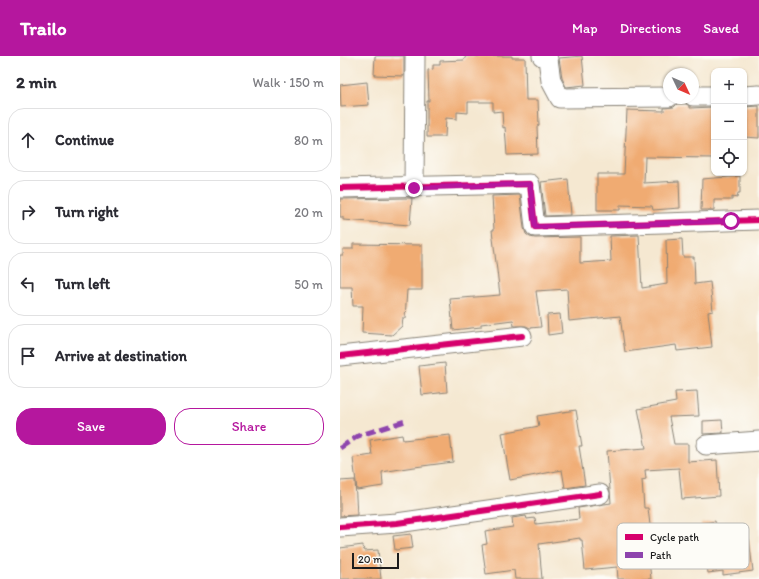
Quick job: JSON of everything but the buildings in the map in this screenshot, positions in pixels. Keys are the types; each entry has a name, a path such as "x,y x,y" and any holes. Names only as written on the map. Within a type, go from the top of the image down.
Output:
{"street":[{"path":"414,188 420,56"},
{"path":"542,56 548,59 551,81 560,98 663,97"},
{"path":"747,96 759,95"},
{"path":"699,96 711,96"},
{"path":"340,188 414,188 530,184 535,227 759,220"},
{"path":"340,356 522,336"},
{"path":"706,445 759,441"},
{"path":"340,526 397,523 600,494"}],"marked path":[{"path":"340,448 358,436 408,420"}],"cycle path":[{"path":"340,188 530,184 535,227 759,220"},
{"path":"340,356 522,336"},
{"path":"340,527 397,523 600,494"}],"route":[{"path":"414,188 530,184 535,227 731,221"}]}
